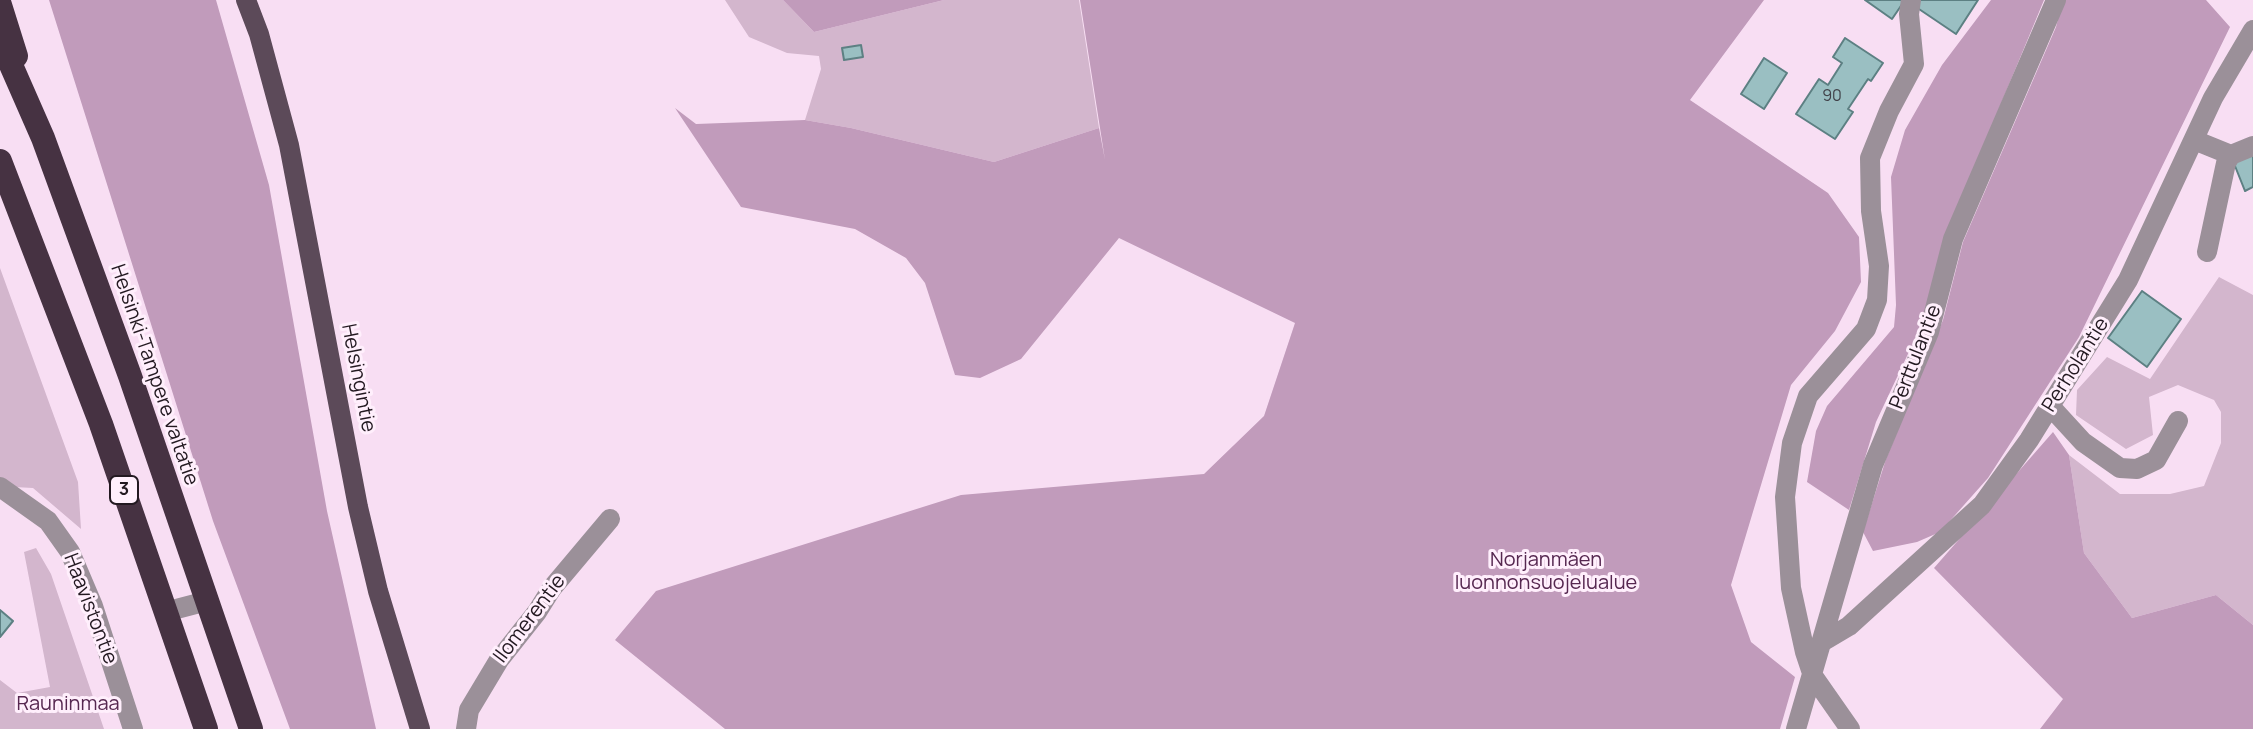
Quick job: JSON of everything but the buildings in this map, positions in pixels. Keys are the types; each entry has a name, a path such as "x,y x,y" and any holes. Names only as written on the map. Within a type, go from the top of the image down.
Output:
{"highway":[{"path":"0,5 43,138"},
{"name":"Helsinki-Tampere valtatie","path":"0,40 43,138 130,376 251,729"},
{"name":"3","path":"0,161 101,424 206,729"}],"main road":[{"name":"Helsingintie","path":"246,0 259,34 289,145 361,521 395,651 420,729"},
{"name":"Helsingintie","path":"254,0 259,34"}],"street":[{"path":"1850,729 1813,676 1796,618 1785,497 1792,443 1808,396 1866,329 1877,300 1879,266 1871,211 1870,158 1889,111 1914,64 1909,14 1911,0"},
{"name":"Perttulantie","path":"1796,729 1873,465 1929,332 1953,239 2056,0"},
{"name":"Perholantie","path":"1822,642 1849,626 1982,505 2029,440 2128,280 2213,98 2253,30"},
{"path":"2194,140 2231,155"},
{"path":"2207,252 2226,163 2231,155 2253,146"},
{"path":"2050,406 2083,442 2120,468 2137,469 2156,460 2178,421"},
{"name":"Haavistontie","path":"0,487 34,509 59,535 82,577 133,729"},
{"name":"Ilomerentie","path":"466,729 469,710 499,660 552,588 610,519"},
{"path":"165,612 207,601"}],"green space":[{"path":"49,0 216,0 269,185 327,511 376,729 290,729 213,521"},
{"path":"725,0 783,0 814,32 944,0 1079,0 1099,128 994,162 805,120 821,69 819,56 787,53 749,37"},
{"path":"783,0 944,0 814,32"},
{"name":"Norjanmäen luonnonsuojelualue","path":"1080,0 1764,0 1690,100 1828,193 1859,237 1861,282 1835,331 1791,385 1731,585 1751,642 1795,677 1780,729 725,729 615,640 656,591 961,495 1204,474 1264,416 1295,323 1119,238 1021,359 980,378 955,375 925,283 906,258 855,229 741,207 675,108 696,124 805,120 994,162 1099,128 1105,160"},
{"path":"1991,0 2044,0 1947,234 1922,324 1876,422 1849,510 1807,482 1816,431 1827,406 1894,327 1896,305 1891,177 1905,130 1942,65"},
{"path":"2063,0 2206,0 2230,27 2079,337 1988,478 1940,532 1917,542 1873,551 1863,532 1886,459 1943,320 1963,242 2056,27"},
{"path":"0,268 78,482 81,529 33,488 14,487 0,478"},
{"path":"2219,277 2253,295 2253,625 2216,595 2132,618 2084,553 2069,455 2120,494 2170,494 2204,486 2221,443 2221,412 2214,400 2178,385 2149,397 2153,435 2126,449 2076,415 2077,390 2107,357 2150,379"},
{"path":"2053,432 2069,455 2084,553 2132,618 2216,595 2253,625 2253,729 2040,729 2063,699 1934,568"},
{"name":"Rauninmaa","path":"36,548 51,574 104,729 0,729 0,680 17,693 50,687 24,552"}]}
